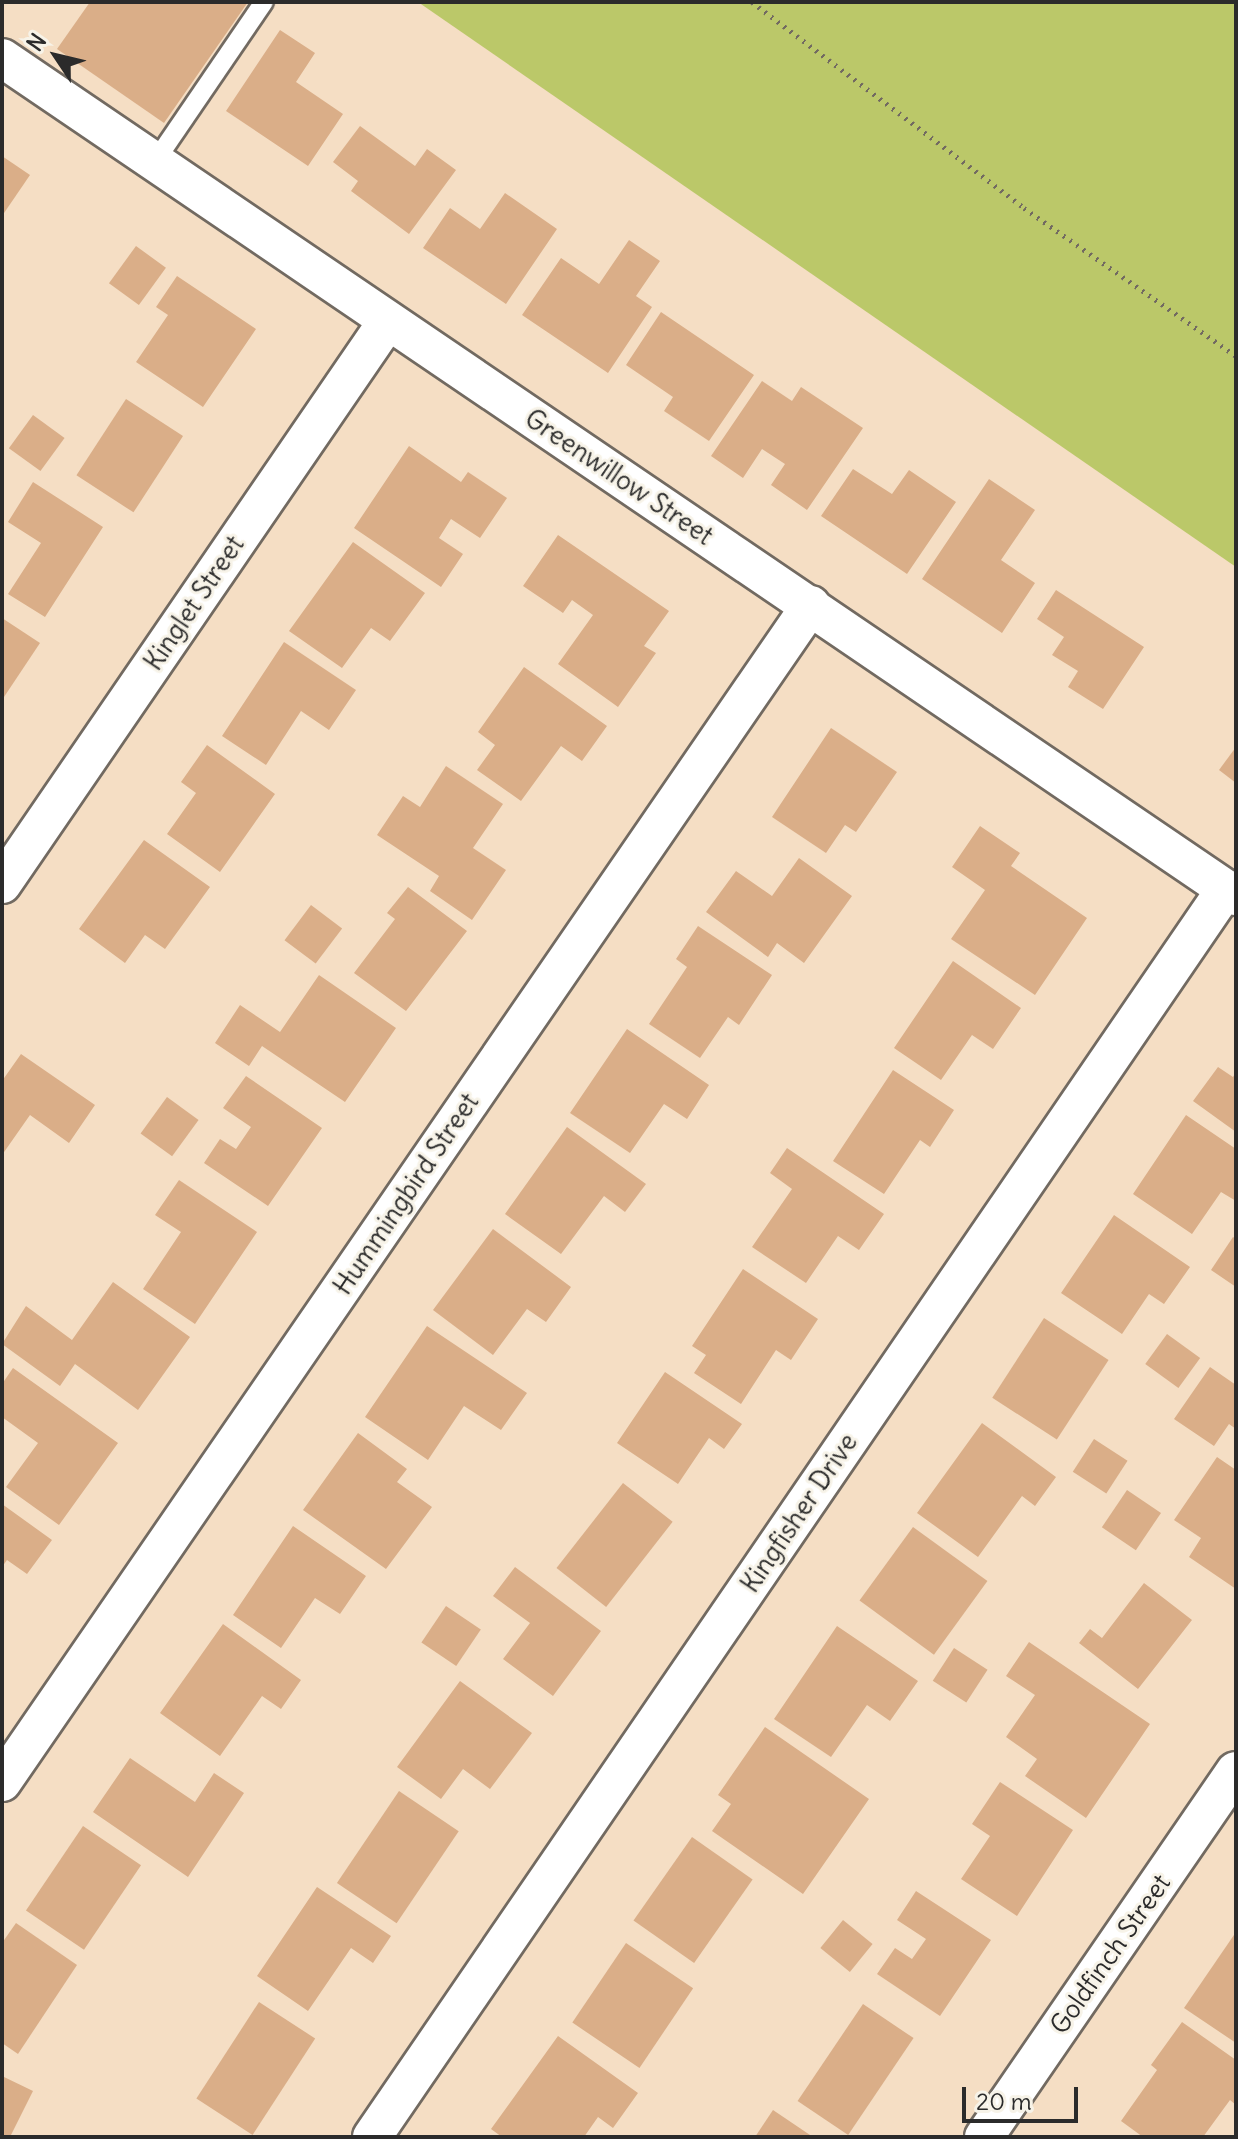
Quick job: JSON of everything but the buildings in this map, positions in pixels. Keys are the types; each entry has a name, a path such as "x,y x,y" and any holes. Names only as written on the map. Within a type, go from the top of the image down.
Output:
{"street":[{"name":"Greenwillow Street","path":"2,58 1231,892"},
{"name":"Kinglet Street","path":"2,884 387,322"},
{"name":"Hummingbird Street","path":"2,1782 811,605"},
{"name":"Kingfisher Drive","path":"372,2137 1231,892"},
{"name":"Goldfinch Street","path":"984,2137 1236,1771"}],"lane":[{"path":"154,163 264,2"}],"path":[{"path":"752,2 1024,208 1236,356"}],"green space":[{"path":"418,2 1236,2 1236,567"}]}
